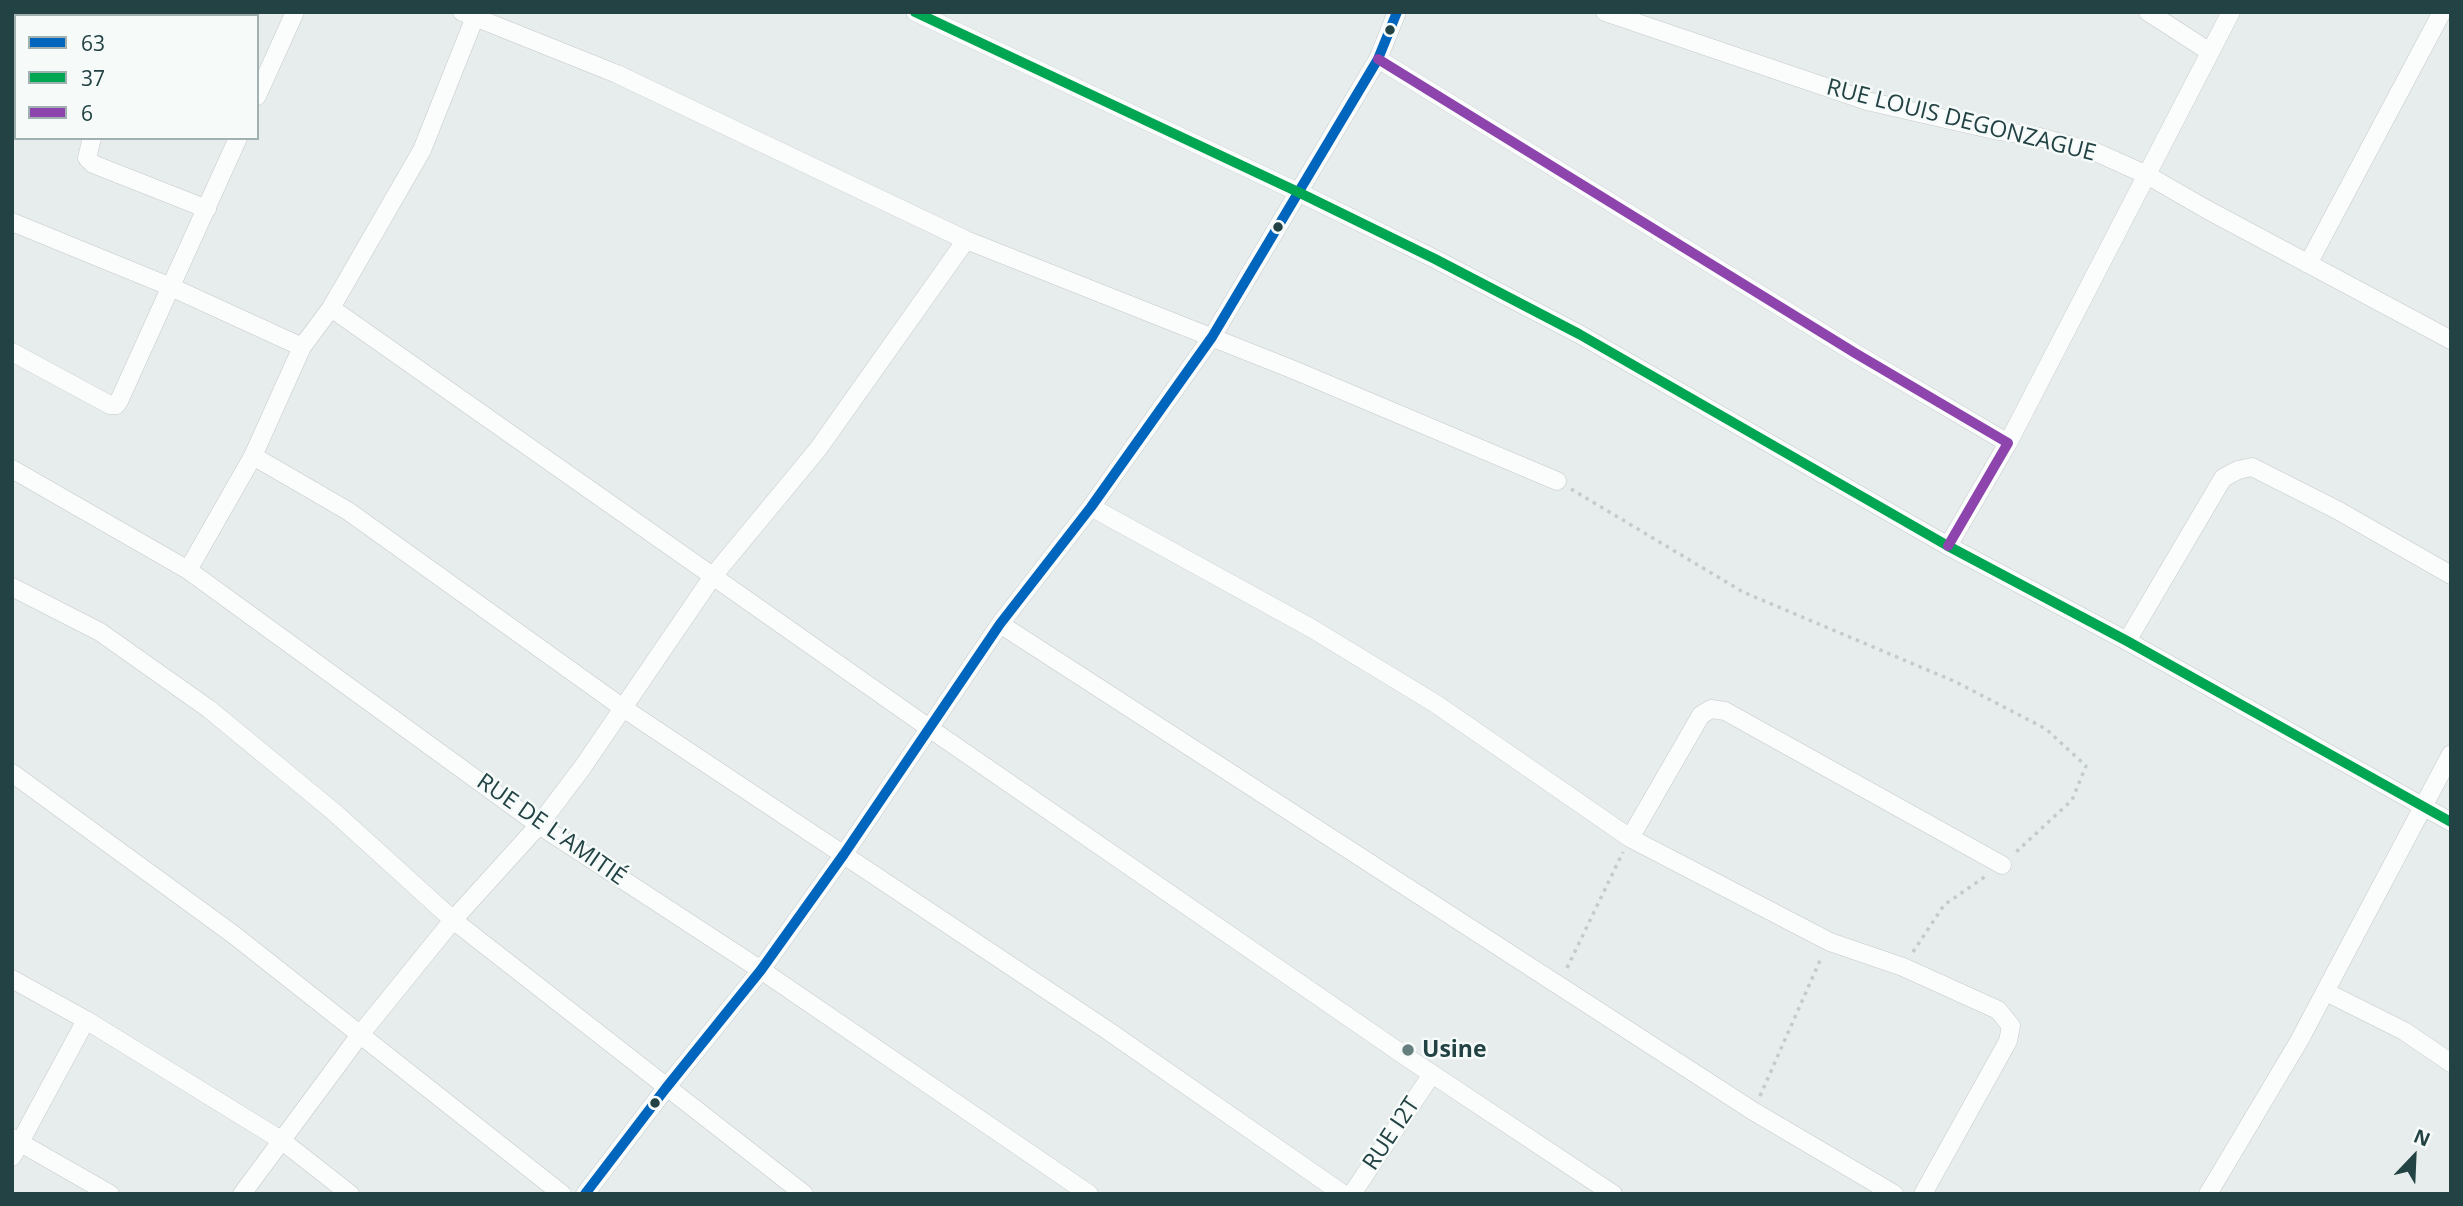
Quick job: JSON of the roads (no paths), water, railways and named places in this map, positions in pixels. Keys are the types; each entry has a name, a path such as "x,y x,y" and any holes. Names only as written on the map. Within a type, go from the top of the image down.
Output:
{"street":[{"path":"259,92 295,12"},
{"path":"915,12 1298,192 1579,334 1948,546 2127,641 2451,822"},
{"path":"585,1194 761,970 844,854 1000,624 1091,507 1212,337 1378,59 1397,12"},
{"name":"RUE LOUIS DEGONZAGUE","path":"1605,12 1842,93 1994,130 2039,137 2098,153 2147,175 2451,340"},
{"path":"2148,12 2210,52"},
{"path":"1948,546 2008,443 2231,12"},
{"path":"2308,264 2442,12"},
{"path":"188,570 253,456 302,347 331,308 422,150 469,15 617,74 966,240 1212,337 1558,481"},
{"path":"1378,59 1855,353 2008,443"},
{"path":"92,140 87,158 93,164 207,209"},
{"path":"12,352 110,405 116,405 237,140"},
{"path":"12,222 172,287 302,347"},
{"path":"242,1194 359,1036 453,919 539,825 713,576 818,449 966,240"},
{"path":"331,308 929,728 1432,1074 1613,1194"},
{"path":"253,456 348,512 623,708 1107,1030 1343,1194"},
{"path":"2127,641 2223,478 2238,470 2252,467 2339,511 2451,575"},
{"name":"RUE DE L'AMITIÉ","path":"12,468 188,570 539,825 761,970 1089,1194"},
{"path":"1091,507 1311,628 1424,697 1630,838 1829,942 1903,967 1998,1010 2011,1026 2008,1041 1923,1194"},
{"path":"12,587 100,632 209,709 334,812 453,919 804,1194"},
{"path":"1000,624 1753,1111 1894,1194"},
{"path":"1630,838 1701,715 1712,709 1725,711 2002,865"},
{"path":"2208,1194 2326,992 2451,754"},
{"path":"12,773 234,936 562,1194"},
{"path":"12,979 86,1020 281,1140 350,1194"},
{"path":"2326,992 2404,1031 2451,1063"},
{"path":"86,1020 15,1146 110,1194"},
{"name":"RUE I2T","path":"1352,1194 1432,1074"}],"place":[{"name":"Usine","path":"1408,1050"}]}
